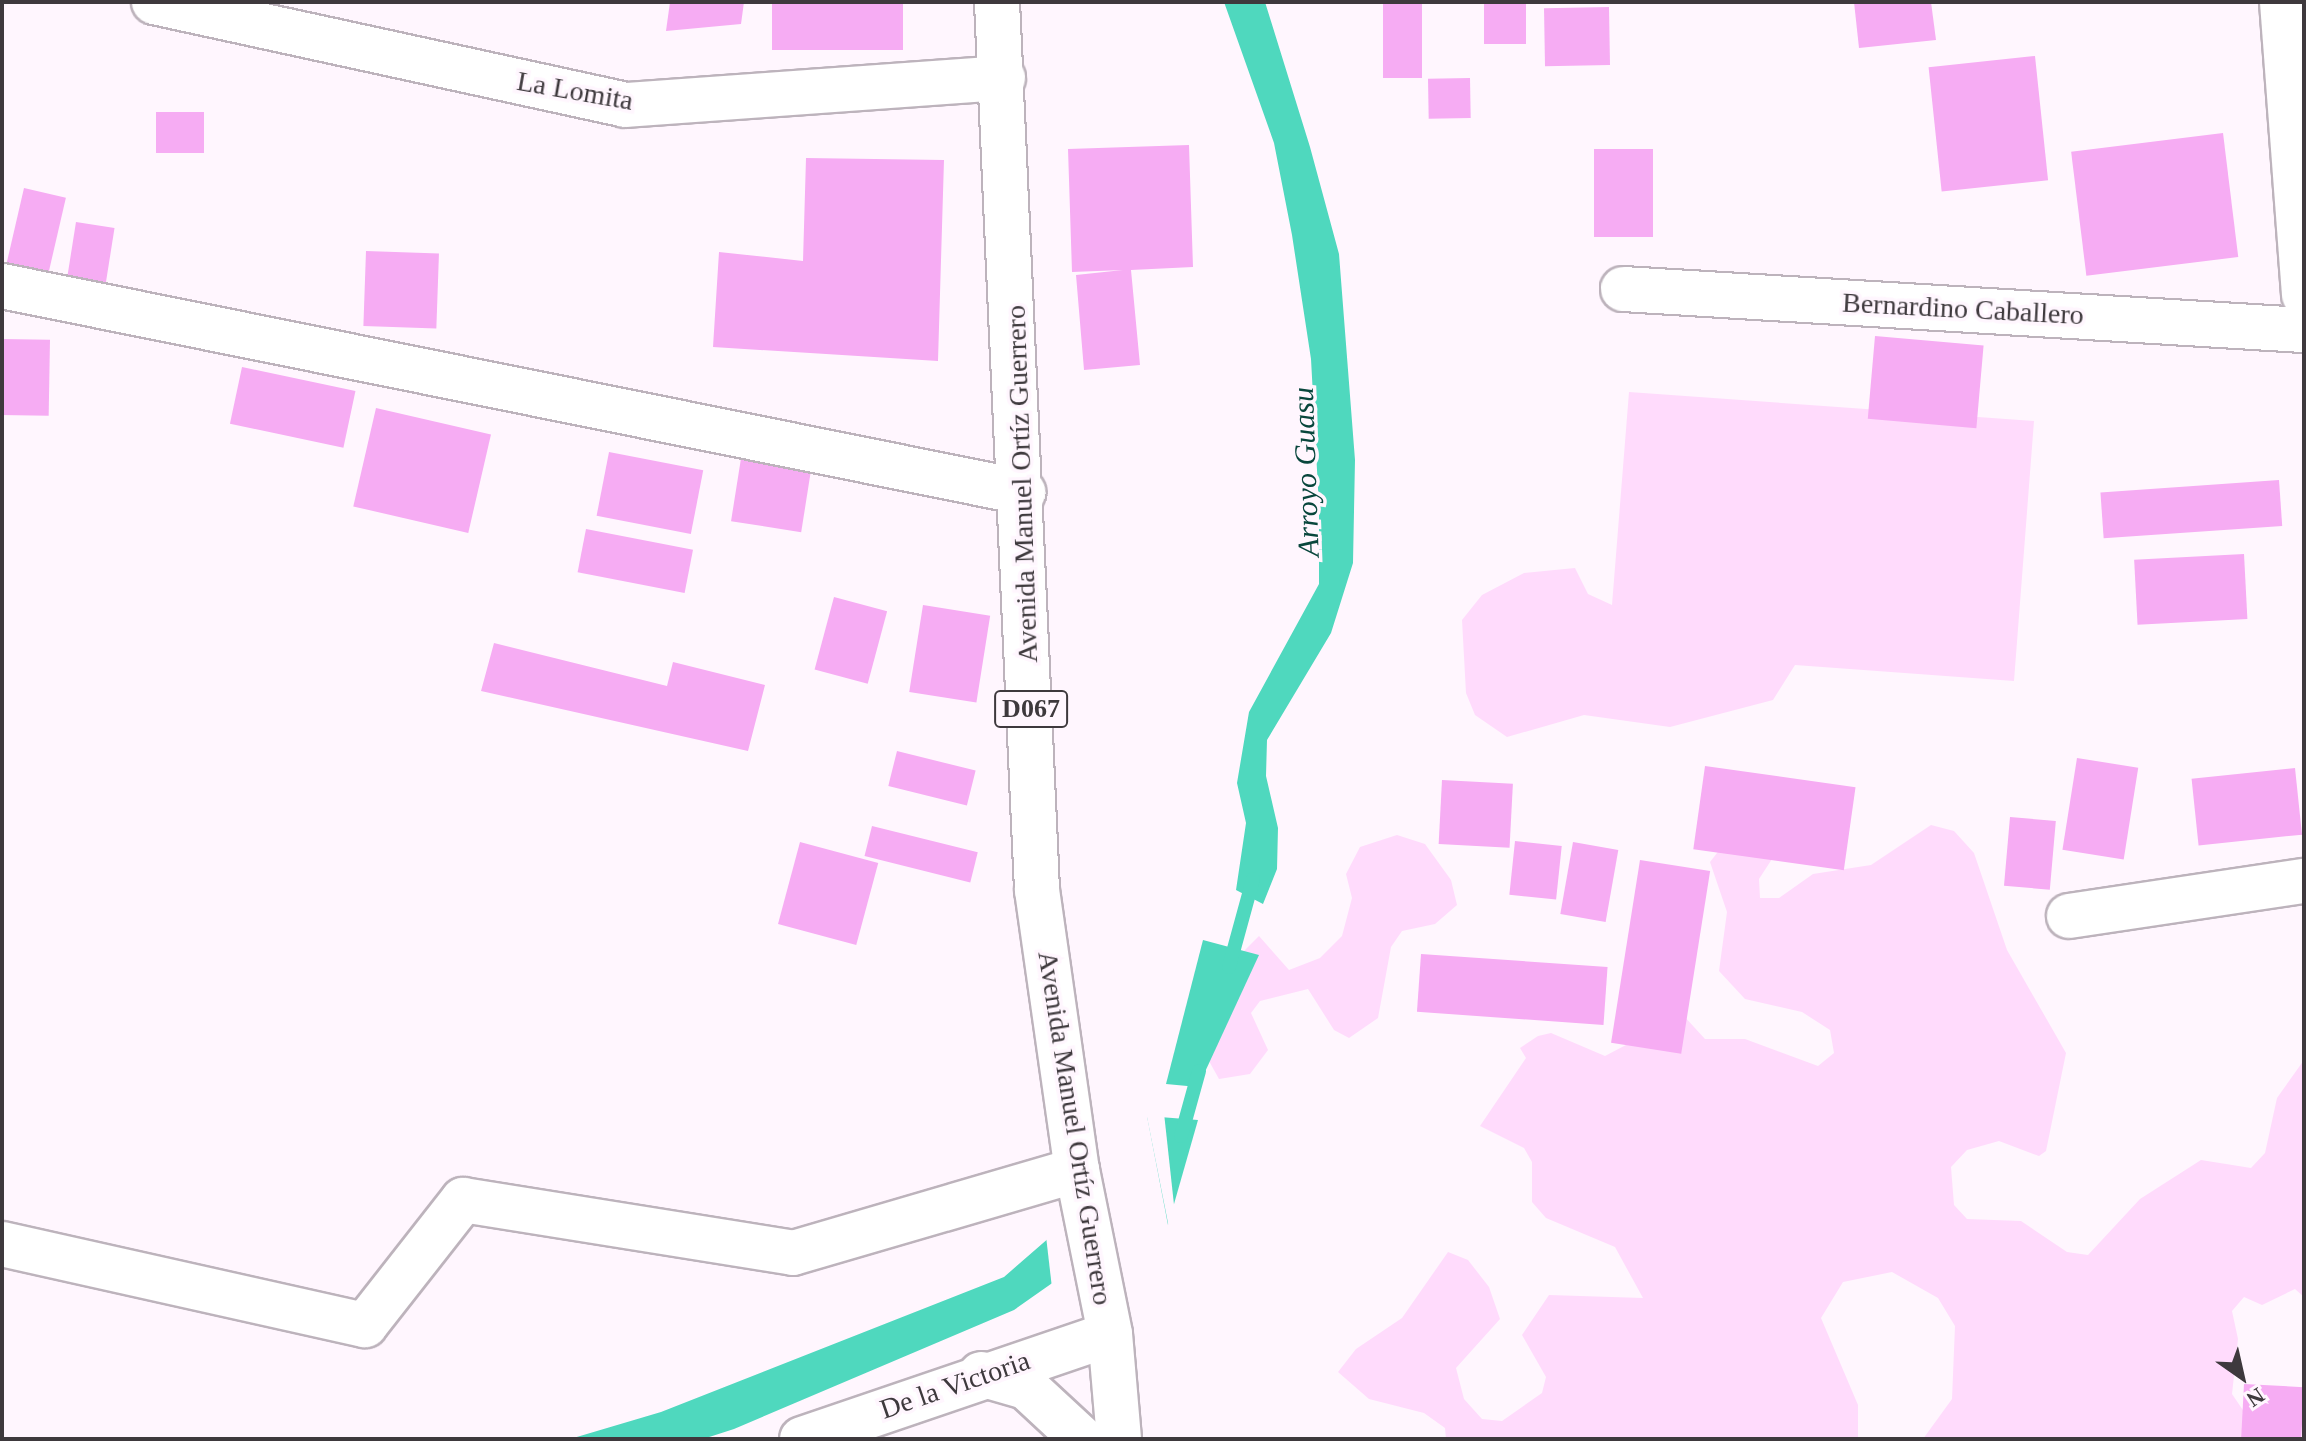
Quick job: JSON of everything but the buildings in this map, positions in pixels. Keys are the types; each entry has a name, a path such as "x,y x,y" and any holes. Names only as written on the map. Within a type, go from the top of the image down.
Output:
{"street":[{"name":"La Lomita","path":"154,2 625,105 1003,78"},
{"name":"Avenida Manuel Ortíz Guerrero","path":"997,2 1023,492 1037,890 1077,1170 1110,1334 1119,1439"},
{"path":"2282,2 2304,295"},
{"path":"2,286 1023,492"},
{"name":"Bernardino Caballero","path":"1623,289 2304,330"},
{"path":"2069,916 2304,881"},
{"path":"2,1244 365,1325 463,1200 793,1253 1077,1170"},
{"name":"De la Victoria","path":"802,1439 981,1374 1110,1334"},
{"path":"981,1374 1026,1387 1082,1439"}],"shaded area":[{"path":"1224,2 1265,2 1310,147 1339,254 1355,460 1353,563 1331,633 1267,740 1266,776 1278,828 1277,869 1263,904 1236,890 1246,823 1237,783 1249,712 1319,584 1319,507 1311,359 1292,235 1274,143"},
{"path":"1629,392 2034,421 2014,681 1795,665 1773,700 1670,727 1584,715 1507,737 1475,715 1466,693 1462,620 1482,595 1524,573 1575,568 1588,594 1612,605"},
{"path":"1742,821 1772,859 1759,879 1760,898 1779,898 1813,874 1871,865 1931,825 1954,831 1974,853 2007,950 2066,1053 2046,1151 2039,1156 1999,1141 1967,1150 1951,1167 1954,1205 1967,1219 2021,1221 2067,1252 2088,1255 2140,1199 2201,1160 2251,1168 2265,1153 2277,1098 2304,1060 2304,1297 2295,1289 2262,1305 2244,1297 2232,1311 2238,1339 2232,1394 2251,1422 2243,1439 1923,1439 1952,1399 1955,1326 1938,1298 1892,1272 1843,1282 1821,1318 1858,1405 1858,1439 1446,1439 1445,1428 1424,1413 1369,1399 1338,1372 1356,1349 1402,1318 1448,1252 1468,1260 1489,1287 1500,1319 1456,1368 1464,1399 1482,1419 1502,1421 1542,1393 1546,1377 1522,1335 1549,1295 1643,1298 1615,1247 1546,1218 1532,1202 1532,1162 1524,1148 1480,1126 1526,1058 1520,1048 1538,1036 1551,1033 1605,1056 1683,1015 1705,1039 1745,1039 1818,1066 1834,1053 1830,1030 1802,1012 1745,999 1719,971 1727,912 1710,862"},
{"path":"1397,835 1425,844 1451,880 1457,905 1435,924 1402,931 1391,947 1378,1018 1349,1038 1334,1030 1308,989 1260,1001 1251,1013 1268,1050 1250,1074 1219,1079 1195,1036 1237,958 1259,936 1289,970 1320,958 1342,936 1352,898 1346,874 1360,847"},
{"path":"1203,940 1259,955 1198,1087 1166,1084"},
{"path":"1147,1116 1198,1120 1168,1225"},
{"path":"1050,1237 1058,1279 1014,1310 734,1429 703,1439 570,1439 661,1412 1004,1277"}],"pier":[{"path":"1146,1112 1164,1113 1175,1214 1169,1228"},
{"path":"1050,1233 1062,1279 1052,1288 1046,1236"}],"waterway":[{"name":"Arroyo Guasu","path":"1229,967 1253,879"},
{"name":"Arroyo Guasu","path":"1181,1136 1199,1071"}]}
